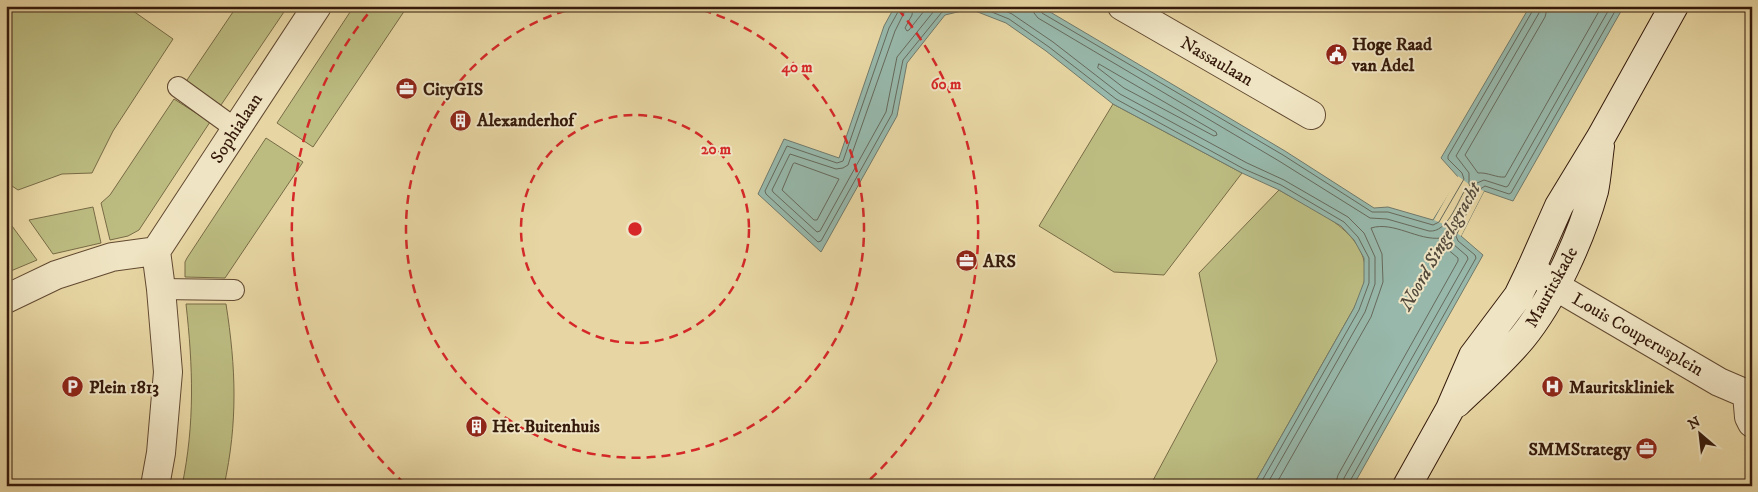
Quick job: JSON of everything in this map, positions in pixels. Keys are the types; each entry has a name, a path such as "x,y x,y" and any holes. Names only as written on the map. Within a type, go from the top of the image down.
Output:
{"street":[{"name":"Sophialaan","path":"156,251 317,6"},
{"name":"Nassaulaan","path":"1122,6 1311,115"},
{"name":"Mauritskade","path":"1407,486 1450,409 1473,356 1518,296 1532,269 1559,206 1601,137 1674,6"},
{"name":"Mauritskade","path":"1450,409 1498,364 1523,337 1541,312 1571,254 1594,190 1601,137"},
{"path":"6,299 56,275 112,257 156,251 168,372 161,453 155,486"},
{"name":"Louis Couperusplein","path":"1532,269 1555,286 1720,382 1749,393 1749,417 1752,422"}],"lane":[{"path":"178,87 236,129"},
{"path":"161,289 234,290"}],"green space":[{"path":"6,6 126,6 173,39 113,131 92,173 62,174 18,190 6,182"},
{"path":"237,6 288,6 221,105 185,83"},
{"path":"354,6 407,7 313,147 277,123"},
{"path":"174,99 210,122 139,230 128,236 110,240 101,203 110,195"},
{"path":"1113,104 1242,173 1164,275 1114,272 1039,226"},
{"path":"266,138 303,162 225,278 185,277 185,262 187,258"},
{"path":"1279,190 1324,215 1351,237 1360,250 1365,265 1364,283 1358,299 1253,486 1150,486 1217,361 1199,273"},
{"path":"93,207 101,243 53,254 29,220"},
{"path":"12,226 37,260 6,273 6,229"},
{"path":"186,304 226,304 232,350 234,395 232,440 224,486 182,486 189,440 192,395"}],"water":[{"name":"Noord Singelsgracht","path":"895,6 1040,6 1285,151 1374,208 1388,207 1433,220 1459,178 1441,158 1530,6 1624,6 1513,201 1484,191 1461,236 1483,255 1353,486 1253,486 1354,308 1364,282 1364,258 1354,240 1341,226 1279,190 1242,173 1113,104 1046,51 1006,23 970,9 945,15 907,63 897,116 821,252 758,194 784,139 839,158 884,26"}],"pier":[{"path":"1458,176 1470,185 1484,191 1461,236 1434,220"}],"place":[{"name":"Hoge Raad van Adel","path":"1336,54"},
{"name":"CityGIS","path":"407,89"},
{"name":"Alexanderhof","path":"461,120"},
{"name":"ARS","path":"967,261"},
{"name":"Plein 1813","path":"73,387"},
{"name":"Mauritskliniek","path":"1553,387"},
{"name":"Het Buitenhuis","path":"476,426"},
{"name":"SMMStrategy","path":"1647,449"}]}
